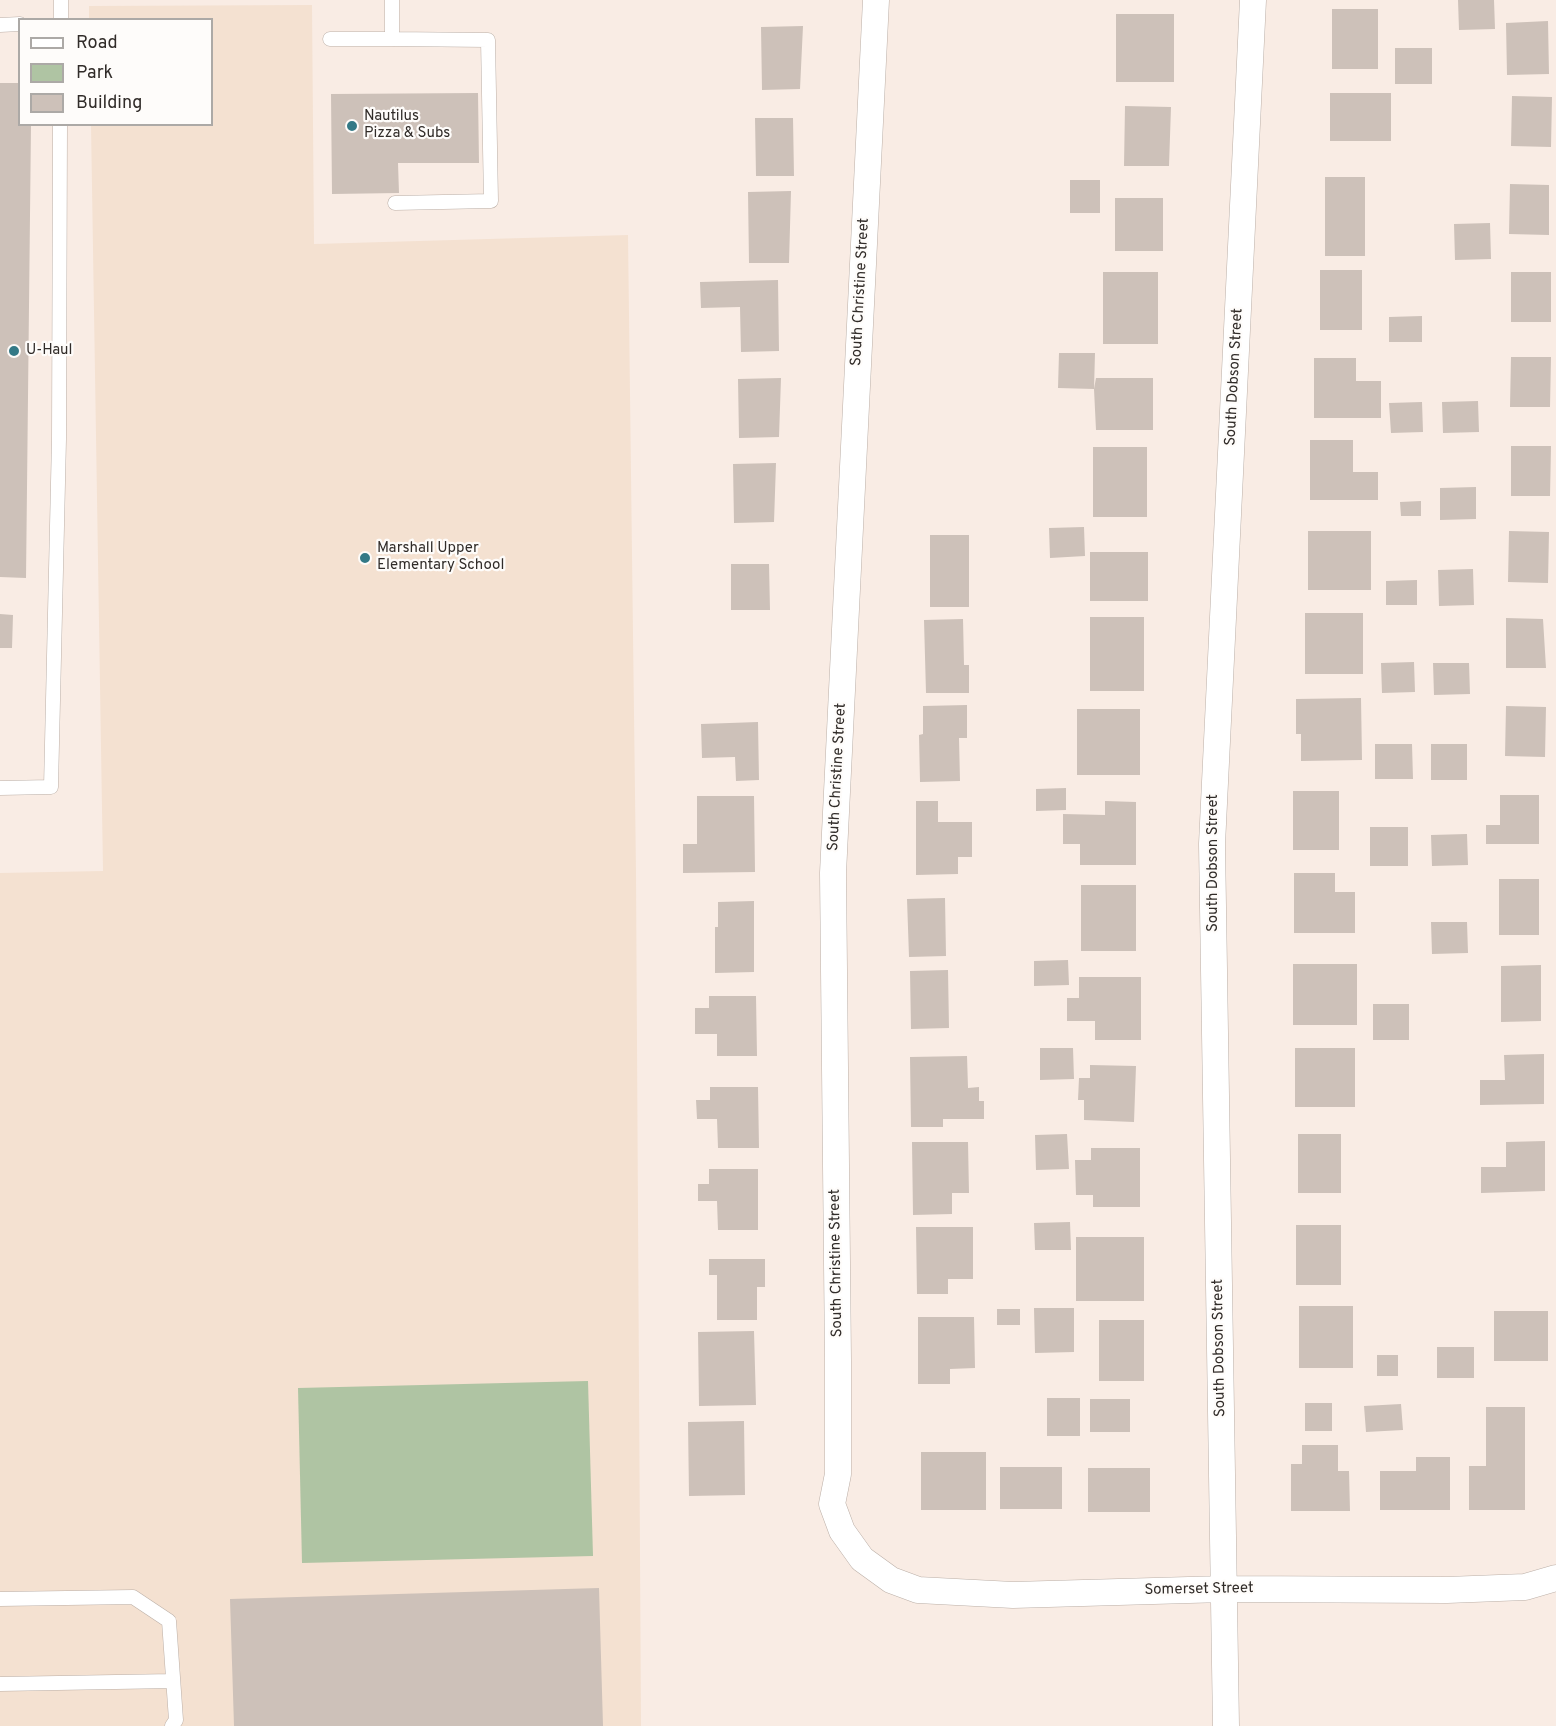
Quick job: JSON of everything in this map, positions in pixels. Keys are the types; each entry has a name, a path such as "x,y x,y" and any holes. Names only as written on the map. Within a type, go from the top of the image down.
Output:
{"street":[{"name":"South Christine Street","path":"855,1549 842,1531 832,1504 838,1474 833,873 876,0"},
{"name":"South Dobson Street","path":"1226,1726 1212,844 1253,0"},
{"name":"Somerset Street","path":"855,1549 862,1559 891,1580 918,1590 1012,1595 1224,1589 1447,1590 1525,1587 1556,1578"}],"lane":[{"path":"61,0 61,18"},
{"path":"392,0 392,39"},
{"path":"0,25 18,24"},
{"path":"330,39 488,40 490,201 395,203"},
{"path":"0,789 51,787 59,439 60,126"},
{"path":"0,1599 133,1597 169,1621 176,1720 172,1726"},
{"path":"0,1684 173,1681"}],"shaded area":[{"name":"Marshall Upper Elementary School","path":"312,5 314,244 628,235 636,873 641,1726 0,1726 0,873 103,871 91,126 213,126 213,18 89,18 89,6"}],"green space":[{"path":"588,1381 593,1556 302,1563 298,1388"}],"building":[{"path":"1458,0 1494,0 1495,29 1459,30"},
{"path":"1332,9 1378,9 1378,69 1332,69"},
{"path":"1116,14 1174,14 1174,82 1116,82"},
{"path":"1548,21 1549,74 1507,75 1506,23"},
{"path":"803,26 800,89 762,90 761,27"},
{"path":"1395,48 1432,48 1432,84 1395,84"},
{"name":"U-Haul","path":"0,83 18,83 18,126 31,126 26,578 0,577"},
{"path":"478,93 479,163 398,163 399,193 332,194 331,94"},
{"path":"1330,93 1391,93 1391,141 1330,141"},
{"path":"1512,96 1552,97 1551,147 1511,146"},
{"path":"1125,106 1171,107 1169,166 1124,166"},
{"path":"755,118 793,118 794,176 756,176"},
{"path":"1325,177 1365,177 1365,256 1325,256"},
{"path":"1070,180 1100,180 1100,213 1070,213"},
{"path":"1510,184 1549,185 1549,235 1509,234"},
{"path":"791,191 789,263 749,263 748,192"},
{"path":"1115,198 1163,198 1163,251 1115,251"},
{"path":"1490,223 1491,259 1455,260 1454,224"},
{"path":"1320,270 1362,270 1362,330 1320,330"},
{"path":"1103,272 1158,272 1158,344 1103,344"},
{"path":"1511,272 1551,272 1551,322 1511,322"},
{"path":"778,280 779,351 741,352 740,307 701,308 700,282"},
{"path":"1422,316 1422,342 1389,342 1389,317"},
{"path":"1059,353 1095,353 1094,389 1058,388"},
{"path":"1511,357 1551,357 1550,407 1510,407"},
{"path":"1314,358 1356,358 1356,381 1381,381 1381,418 1314,418"},
{"path":"781,378 779,437 739,438 738,379"},
{"path":"1096,378 1153,378 1153,430 1096,430 1094,389"},
{"path":"1478,401 1479,432 1443,433 1442,402"},
{"path":"1422,402 1423,432 1391,433 1389,403"},
{"path":"1310,440 1353,440 1353,472 1378,472 1378,500 1310,500"},
{"path":"1511,446 1551,446 1550,496 1511,496"},
{"path":"1093,447 1147,447 1147,517 1093,517"},
{"path":"776,463 774,522 734,523 733,464"},
{"path":"1476,487 1476,519 1440,520 1440,488"},
{"path":"1421,501 1421,516 1401,516 1400,502"},
{"path":"1084,527 1085,556 1050,558 1049,528"},
{"path":"1308,531 1371,531 1371,590 1308,590"},
{"path":"1509,531 1549,532 1548,583 1508,582"},
{"path":"930,535 969,535 969,607 930,607"},
{"path":"1090,552 1148,552 1148,601 1090,601"},
{"path":"731,564 769,564 770,610 731,610"},
{"path":"1473,569 1474,605 1439,606 1438,570"},
{"path":"1417,580 1417,605 1386,605 1386,581"},
{"path":"1305,613 1363,613 1363,674 1305,674"},
{"path":"0,614 13,615 12,648 0,648"},
{"path":"1090,617 1144,617 1144,691 1090,691"},
{"path":"1506,618 1543,619 1546,668 1506,668"},
{"path":"963,619 964,665 969,665 969,693 926,693 924,620"},
{"path":"1414,662 1415,692 1382,693 1381,663"},
{"path":"1433,663 1469,663 1470,694 1434,695"},
{"path":"1361,698 1362,760 1301,761 1301,734 1296,734 1296,699"},
{"path":"967,705 967,738 959,738 960,781 920,782 919,735 923,734 923,706"},
{"path":"1506,706 1546,707 1545,757 1505,756"},
{"path":"1077,709 1140,709 1140,775 1077,775"},
{"path":"758,722 759,780 736,781 735,757 702,758 701,724"},
{"path":"1375,744 1412,744 1413,779 1375,779"},
{"path":"1431,744 1467,744 1467,780 1431,780"},
{"path":"1066,788 1066,810 1036,811 1036,789"},
{"path":"1293,791 1339,791 1339,850 1293,850"},
{"path":"1500,795 1539,795 1539,844 1486,844 1486,825 1500,825"},
{"path":"697,796 754,796 755,872 683,873 683,844 697,844"},
{"path":"916,801 938,801 938,822 972,822 972,857 958,857 958,874 916,875"},
{"path":"1105,801 1136,802 1136,865 1080,865 1080,844 1063,844 1063,814 1105,815"},
{"path":"1370,827 1408,827 1408,866 1370,866"},
{"path":"1467,834 1468,865 1432,866 1431,835"},
{"path":"1294,873 1335,873 1335,892 1355,892 1355,933 1294,933"},
{"path":"1499,879 1539,879 1539,935 1499,935"},
{"path":"1081,885 1136,885 1136,951 1081,951"},
{"path":"945,898 946,956 909,957 907,899"},
{"path":"754,901 754,972 715,973 715,927 718,927 718,902"},
{"path":"1431,922 1467,922 1468,953 1432,954"},
{"path":"1068,960 1069,985 1034,986 1034,961"},
{"path":"1293,964 1357,964 1357,1025 1293,1025"},
{"path":"1541,965 1541,1021 1501,1022 1501,966"},
{"path":"948,970 949,1028 911,1029 910,971"},
{"path":"1079,977 1141,977 1141,1040 1095,1040 1095,1021 1067,1021 1067,998 1079,998"},
{"path":"709,996 756,996 757,1056 717,1056 717,1034 695,1034 695,1008 709,1008"},
{"path":"1373,1004 1409,1004 1409,1040 1373,1040"},
{"path":"1040,1048 1073,1048 1074,1079 1040,1080"},
{"path":"1295,1048 1355,1048 1355,1107 1295,1107"},
{"path":"1544,1054 1544,1104 1480,1105 1480,1080 1505,1080 1504,1055"},
{"path":"967,1056 968,1088 979,1087 979,1101 984,1101 984,1119 943,1119 943,1127 911,1127 910,1057"},
{"path":"1090,1065 1136,1066 1134,1122 1084,1120 1084,1100 1078,1100 1079,1078 1090,1078"},
{"path":"710,1087 758,1087 759,1148 718,1148 717,1119 697,1119 696,1100 710,1100"},
{"path":"1067,1134 1069,1169 1036,1170 1035,1135"},
{"path":"1298,1134 1341,1134 1341,1193 1298,1193"},
{"path":"1545,1141 1545,1191 1481,1193 1481,1167 1506,1167 1506,1142"},
{"path":"912,1142 968,1142 969,1193 952,1193 952,1214 913,1215"},
{"path":"1091,1148 1140,1148 1140,1207 1093,1207 1093,1195 1076,1195 1075,1160 1091,1160"},
{"path":"709,1169 758,1169 758,1230 718,1230 717,1201 698,1201 698,1184 709,1184"},
{"path":"1070,1222 1071,1250 1035,1250 1034,1223"},
{"path":"1296,1225 1341,1225 1341,1285 1296,1285"},
{"path":"916,1227 973,1227 973,1279 948,1279 948,1294 917,1294"},
{"path":"1076,1237 1144,1237 1144,1301 1076,1301"},
{"path":"709,1259 765,1259 765,1287 757,1287 757,1320 717,1320 717,1275 709,1275"},
{"path":"1299,1306 1353,1306 1353,1368 1299,1368"},
{"path":"1034,1308 1074,1308 1074,1352 1035,1353"},
{"path":"997,1309 1020,1309 1020,1325 997,1325"},
{"path":"1494,1311 1548,1311 1548,1361 1494,1361"},
{"path":"918,1317 974,1317 975,1368 950,1369 950,1384 918,1384"},
{"path":"1099,1320 1144,1320 1144,1381 1099,1381"},
{"path":"754,1331 756,1405 699,1406 698,1332"},
{"path":"1437,1347 1474,1347 1474,1378 1437,1378"},
{"path":"1377,1355 1398,1355 1398,1376 1377,1376"},
{"path":"1047,1398 1080,1398 1080,1436 1047,1436"},
{"path":"1090,1399 1130,1399 1130,1432 1090,1432"},
{"path":"1305,1403 1332,1403 1332,1431 1305,1431"},
{"path":"1401,1404 1403,1430 1366,1432 1364,1406"},
{"path":"1486,1407 1525,1407 1525,1510 1469,1510 1469,1466 1486,1466"},
{"path":"744,1421 745,1495 689,1496 688,1422"},
{"path":"1302,1445 1338,1445 1338,1471 1349,1471 1350,1511 1291,1511 1291,1464 1302,1464"},
{"path":"921,1452 986,1452 986,1510 921,1510"},
{"path":"1416,1457 1450,1457 1450,1510 1380,1510 1380,1471 1416,1471"},
{"path":"1000,1467 1062,1467 1062,1509 1000,1509"},
{"path":"1088,1468 1150,1468 1150,1512 1088,1512"},
{"path":"599,1588 603,1726 234,1726 230,1599"}],"place":[{"name":"Nautilus Pizza & Subs","path":"352,126"},
{"name":"U-Haul","path":"14,351"},
{"name":"Marshall Upper Elementary School","path":"365,558"}]}
